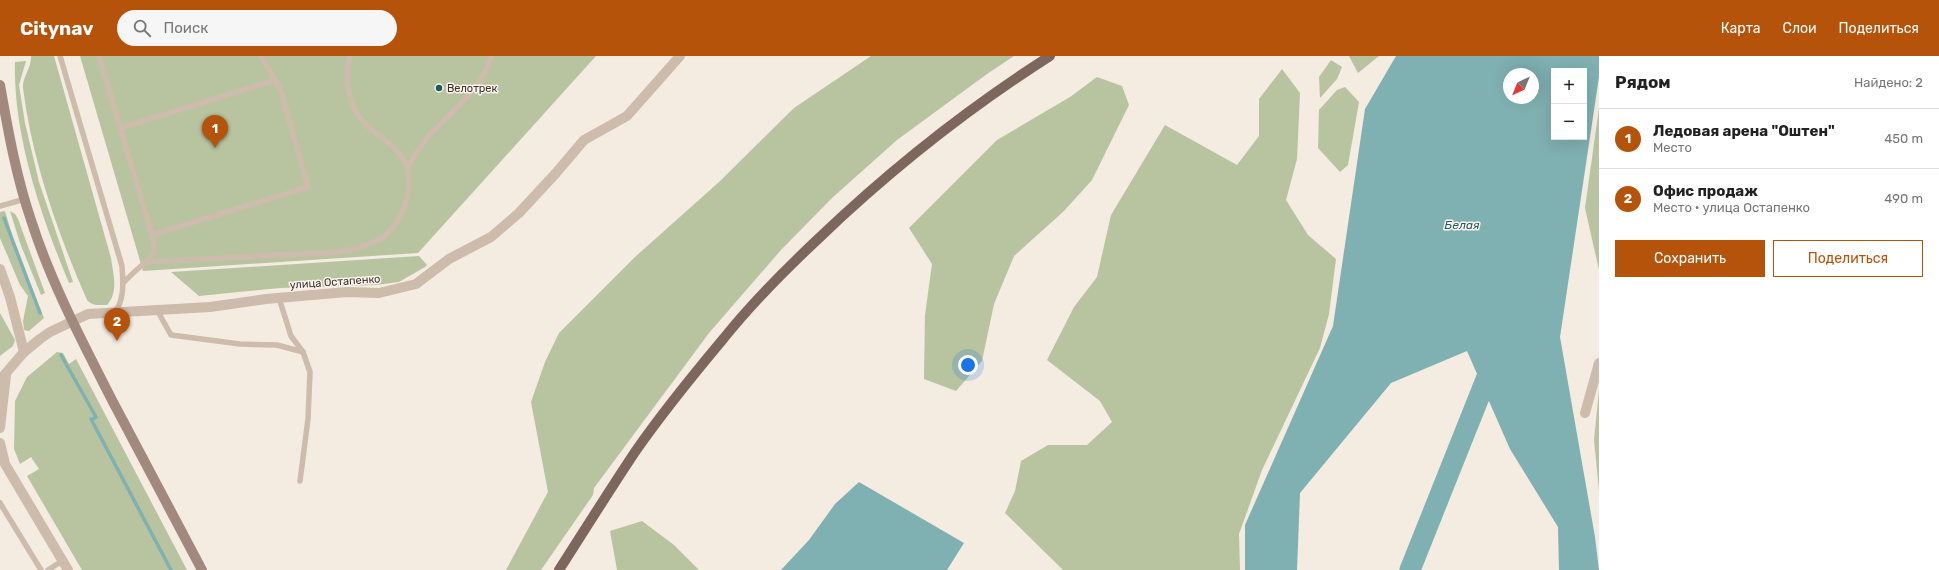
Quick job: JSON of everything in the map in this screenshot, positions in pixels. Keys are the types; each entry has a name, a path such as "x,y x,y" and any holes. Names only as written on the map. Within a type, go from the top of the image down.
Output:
{"main road":[{"path":"559,570 646,439 725,336 786,269 857,202 937,135 1021,74 1050,56"},
{"path":"0,85 9,136 24,199 52,275 84,345 202,570"}],"street":[{"name":"улица Остапенко","path":"3,378 24,352 50,332 88,314 210,307 279,298 347,292 379,293 416,284 449,259 491,237 519,213 584,140 627,116 680,56"},
{"path":"0,268 10,296 24,352"},
{"path":"1585,413 1599,363"},
{"path":"0,428 3,378"},
{"path":"0,443 4,464 68,570"}],"lane":[{"path":"60,56 122,266 123,283 118,309 114,313"},
{"path":"99,56 155,244 154,254 148,262 123,283"},
{"path":"152,235 308,188 280,88 261,56"},
{"path":"148,262 335,252 366,246 389,233 399,220 405,207 409,188 408,167 395,148 366,125 354,107 350,97 347,80 350,56"},
{"path":"408,167 417,151 427,138 454,111 479,82 487,69 491,56"},
{"path":"121,128 275,80"},
{"path":"0,206 24,199"},
{"path":"279,298 291,336 303,352 310,372 308,419 300,481"},
{"path":"157,310 171,336 240,344 277,345 303,352"},
{"path":"0,503 41,570"},
{"path":"48,570 62,561"}],"green space":[{"path":"31,56 54,56 111,258 114,288 111,300 107,305 93,304 87,300 56,223 40,169 27,115 23,84 30,64"},
{"path":"80,56 596,56 418,253 143,271"},
{"path":"871,56 1014,56 897,140 832,198 781,250 709,333 594,488 593,495 541,570 506,570 548,492 531,402 545,362 559,333 635,257 719,182 794,108"},
{"path":"1349,56 1379,56 1358,73"},
{"path":"1331,60 1342,67 1337,79 1320,98 1319,77"},
{"path":"26,61 19,85 25,123 39,182 73,282 69,283 39,203 24,146 16,90 15,62"},
{"path":"1282,69 1300,93 1297,159 1286,200 1308,235 1336,259 1329,314 1320,348 1262,470 1239,534 1240,570 1063,570 1005,513 1015,491 1021,461 1048,445 1087,445 1112,422 1100,401 1047,360 1074,307 1097,277 1111,215 1165,125 1237,165 1259,136 1259,99"},
{"path":"1097,77 1122,86 1129,105 1092,180 1064,211 1014,256 994,304 982,361 956,391 924,379 925,315 932,264 909,228 997,140 1070,97"},
{"path":"1345,87 1359,102 1348,165 1340,172 1318,148 1319,110 1337,90"},
{"path":"1599,108 1599,270 1585,208"},
{"path":"5,211 16,248 44,318 29,331 24,330 23,321 28,296 20,285 0,238 0,212"},
{"path":"10,211 15,214 18,219 45,293 41,295 20,243"},
{"path":"419,256 427,265 425,267 399,282 376,285 280,288 199,296 171,272"},
{"path":"0,313 15,340 13,346 0,356"},
{"path":"57,352 63,353 69,364 76,359 187,570 82,570 27,476 39,469 31,457 20,464 14,449 15,401 27,377"},
{"path":"1599,390 1599,491 1594,440"},
{"path":"642,521 674,545 699,570 617,570 610,531"}],"water":[{"name":"Белая","path":"1396,56 1599,56 1599,77 1560,337 1595,537 1599,570 1559,570 1558,527 1510,449 1467,351 1391,383 1300,493 1297,570 1245,570 1245,525 1333,326 1365,109"},
{"path":"859,482 964,543 947,570 781,570 809,540 835,504"}],"waterway":[{"path":"4,218 40,313"},
{"path":"61,355 96,417 92,420"},
{"name":"Белая","path":"1410,570 1493,362"},
{"path":"91,419 171,570"}],"place":[{"name":"Велотрек","path":"439,88"},
{"name":"Ледовая арена \"Оштен\"","path":"215,148"},
{"name":"Офис продаж","path":"117,341"}]}
